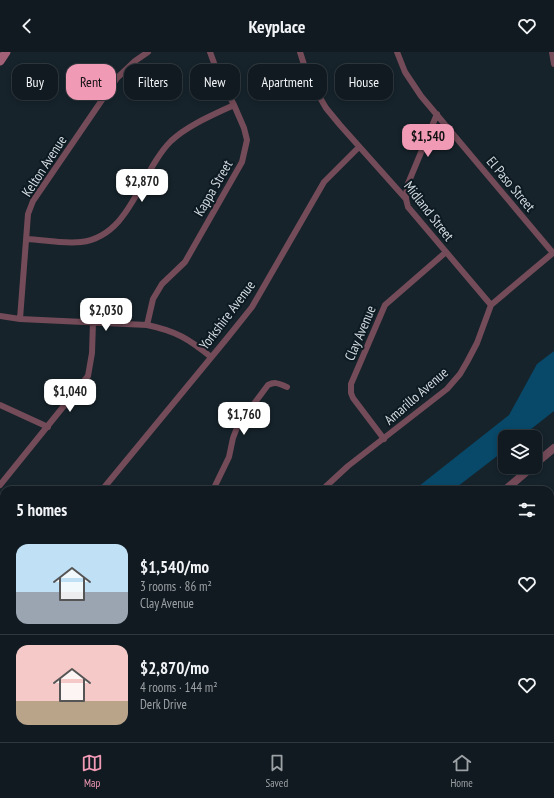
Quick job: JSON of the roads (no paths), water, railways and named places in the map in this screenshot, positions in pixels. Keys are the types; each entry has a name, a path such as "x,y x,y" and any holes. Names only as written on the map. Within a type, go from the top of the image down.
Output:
{"main road":[{"path":"0,61 6,52"}],"street":[{"name":"Kelton Avenue","path":"20,319 28,214 33,201 117,78 135,61 148,52"},
{"name":"Kappa Street","path":"147,325 153,299 162,284 185,262 242,164 247,140 244,128 218,74 210,52"},
{"name":"Midland Street","path":"300,52 308,76 332,117 406,199 408,207 491,305"},
{"name":"El Paso Street","path":"396,52 405,72 414,86 554,253"},
{"path":"552,52 554,64"},
{"path":"27,239 83,242 95,239 108,232 123,217 160,155 171,141 183,131 234,105"},
{"path":"406,199 407,186 437,114"},
{"name":"Yorkshire Avenue","path":"105,486 252,307 324,182 359,147"},
{"name":"Clay Avenue","path":"384,439 353,398 351,393 351,384 384,305 446,252"},
{"name":"Amarillo Avenue","path":"326,486 348,466 439,396 460,374 471,355 491,305 554,253"},
{"path":"0,316 20,319 147,325 163,328 192,342 211,357"},
{"path":"0,484 48,427 88,376 92,354 93,322"},
{"path":"215,486 229,457 233,438 238,425 268,386 273,383 277,383 287,387"},
{"path":"0,405 48,427"},
{"path":"542,458 554,448"},
{"path":"510,486 524,474"}]}
